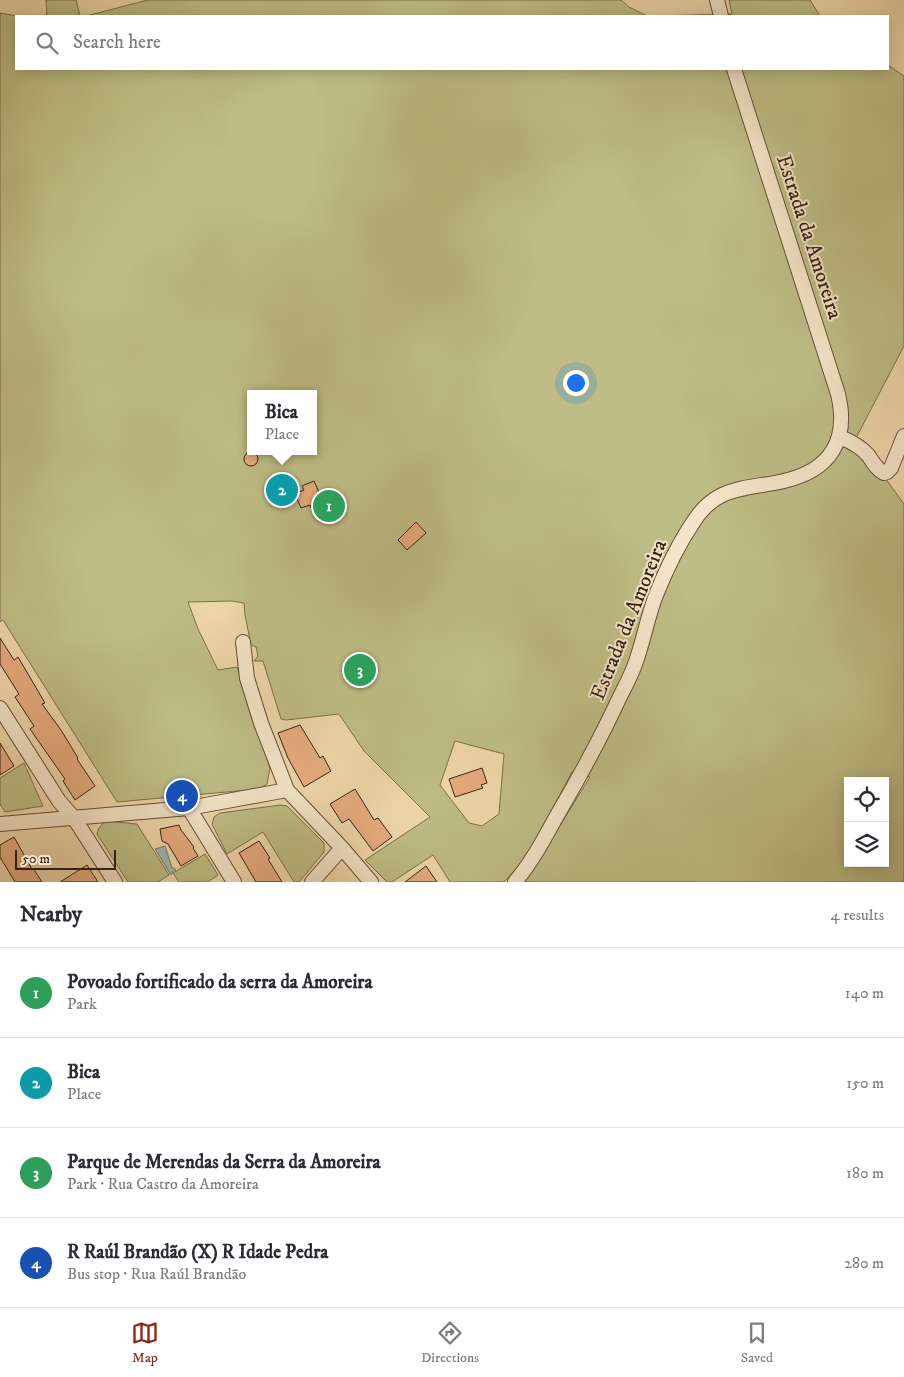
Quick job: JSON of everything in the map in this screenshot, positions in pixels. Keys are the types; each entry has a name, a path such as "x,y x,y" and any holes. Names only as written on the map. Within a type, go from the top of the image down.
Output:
{"street":[{"path":"717,0 721,15"},
{"name":"Estrada da Amoreira","path":"515,882 538,849 592,756 634,668 656,595 675,554 693,522 710,503 728,492 784,481 810,472 828,457 840,437 841,414 838,394 734,70"},
{"path":"840,437 859,447 868,455 878,469 884,473 891,468 904,436"},
{"path":"243,642 247,678 287,790 342,848 371,882"},
{"path":"0,708 59,801 74,818 115,882"},
{"path":"0,824 189,808 287,790"},
{"path":"189,808 234,882"},
{"path":"312,882 342,848"}],"shaded area":[{"path":"46,0 76,0 80,15 47,15"},
{"path":"148,0 621,0 629,7 645,15 90,15"},
{"path":"729,0 810,0 819,15 694,15 732,14"},
{"path":"0,13 15,16 15,70 889,70 889,66 904,76 904,346 856,438 904,504 904,882 525,882 590,777 572,772 525,860 504,882 450,882 433,855 392,882 387,882 365,860 430,817 364,751 339,714 281,719 263,661 254,661 258,656 256,647 251,645 244,603 232,601 188,602 198,629 218,670 237,667 270,768 267,784 259,789 117,802 3,620 0,622","holes":["455,741 504,754 499,814 482,826 469,823 440,785"]},
{"path":"24,763 43,806 5,812 0,804 0,778"},
{"path":"281,805 287,806 324,843 324,852 299,882 294,882 263,832 227,854 212,824 214,817 220,813"},
{"path":"105,821 137,824 169,875 158,882 128,882 97,834"},
{"path":"205,854 218,875 208,882 179,882 173,873"}],"water":[{"path":"165,846 172,868 176,870 171,875 155,849"}],"building":[{"path":"247,453 247,455 258,456 258,462 254,466 248,466 244,462 244,456"},
{"path":"314,481 324,504 312,509 310,505 301,508 295,494 304,490 302,486"},
{"path":"416,522 426,533 407,550 398,540"},
{"path":"0,638 14,660 18,657 45,703 42,704 61,730 95,786 75,800 63,781 65,779 30,729 34,726 15,697 19,694 0,664"},
{"path":"300,725 320,758 323,756 331,771 304,787 288,758 278,733"},
{"path":"0,743 14,766 0,775"},
{"path":"482,768 487,783 481,785 483,788 455,797 449,779"},
{"path":"355,789 374,820 378,818 392,837 373,851 349,819 342,823 330,804"},
{"path":"179,825 198,856 181,866 168,844 162,841 160,829"},
{"path":"14,837 32,869 42,882 15,882 0,857 0,845"},
{"path":"259,841 282,882 256,882 239,853"},
{"path":"87,865 98,882 60,882"},
{"path":"426,866 437,882 405,882"}],"place":[{"name":"Bica","path":"282,490"},
{"name":"Povoado fortificado da serra da Amoreira","path":"329,506"},
{"name":"Parque de Merendas da Serra da Amoreira","path":"360,670"},
{"name":"R Raúl Brandão (X) R Idade Pedra","path":"182,796"}]}
